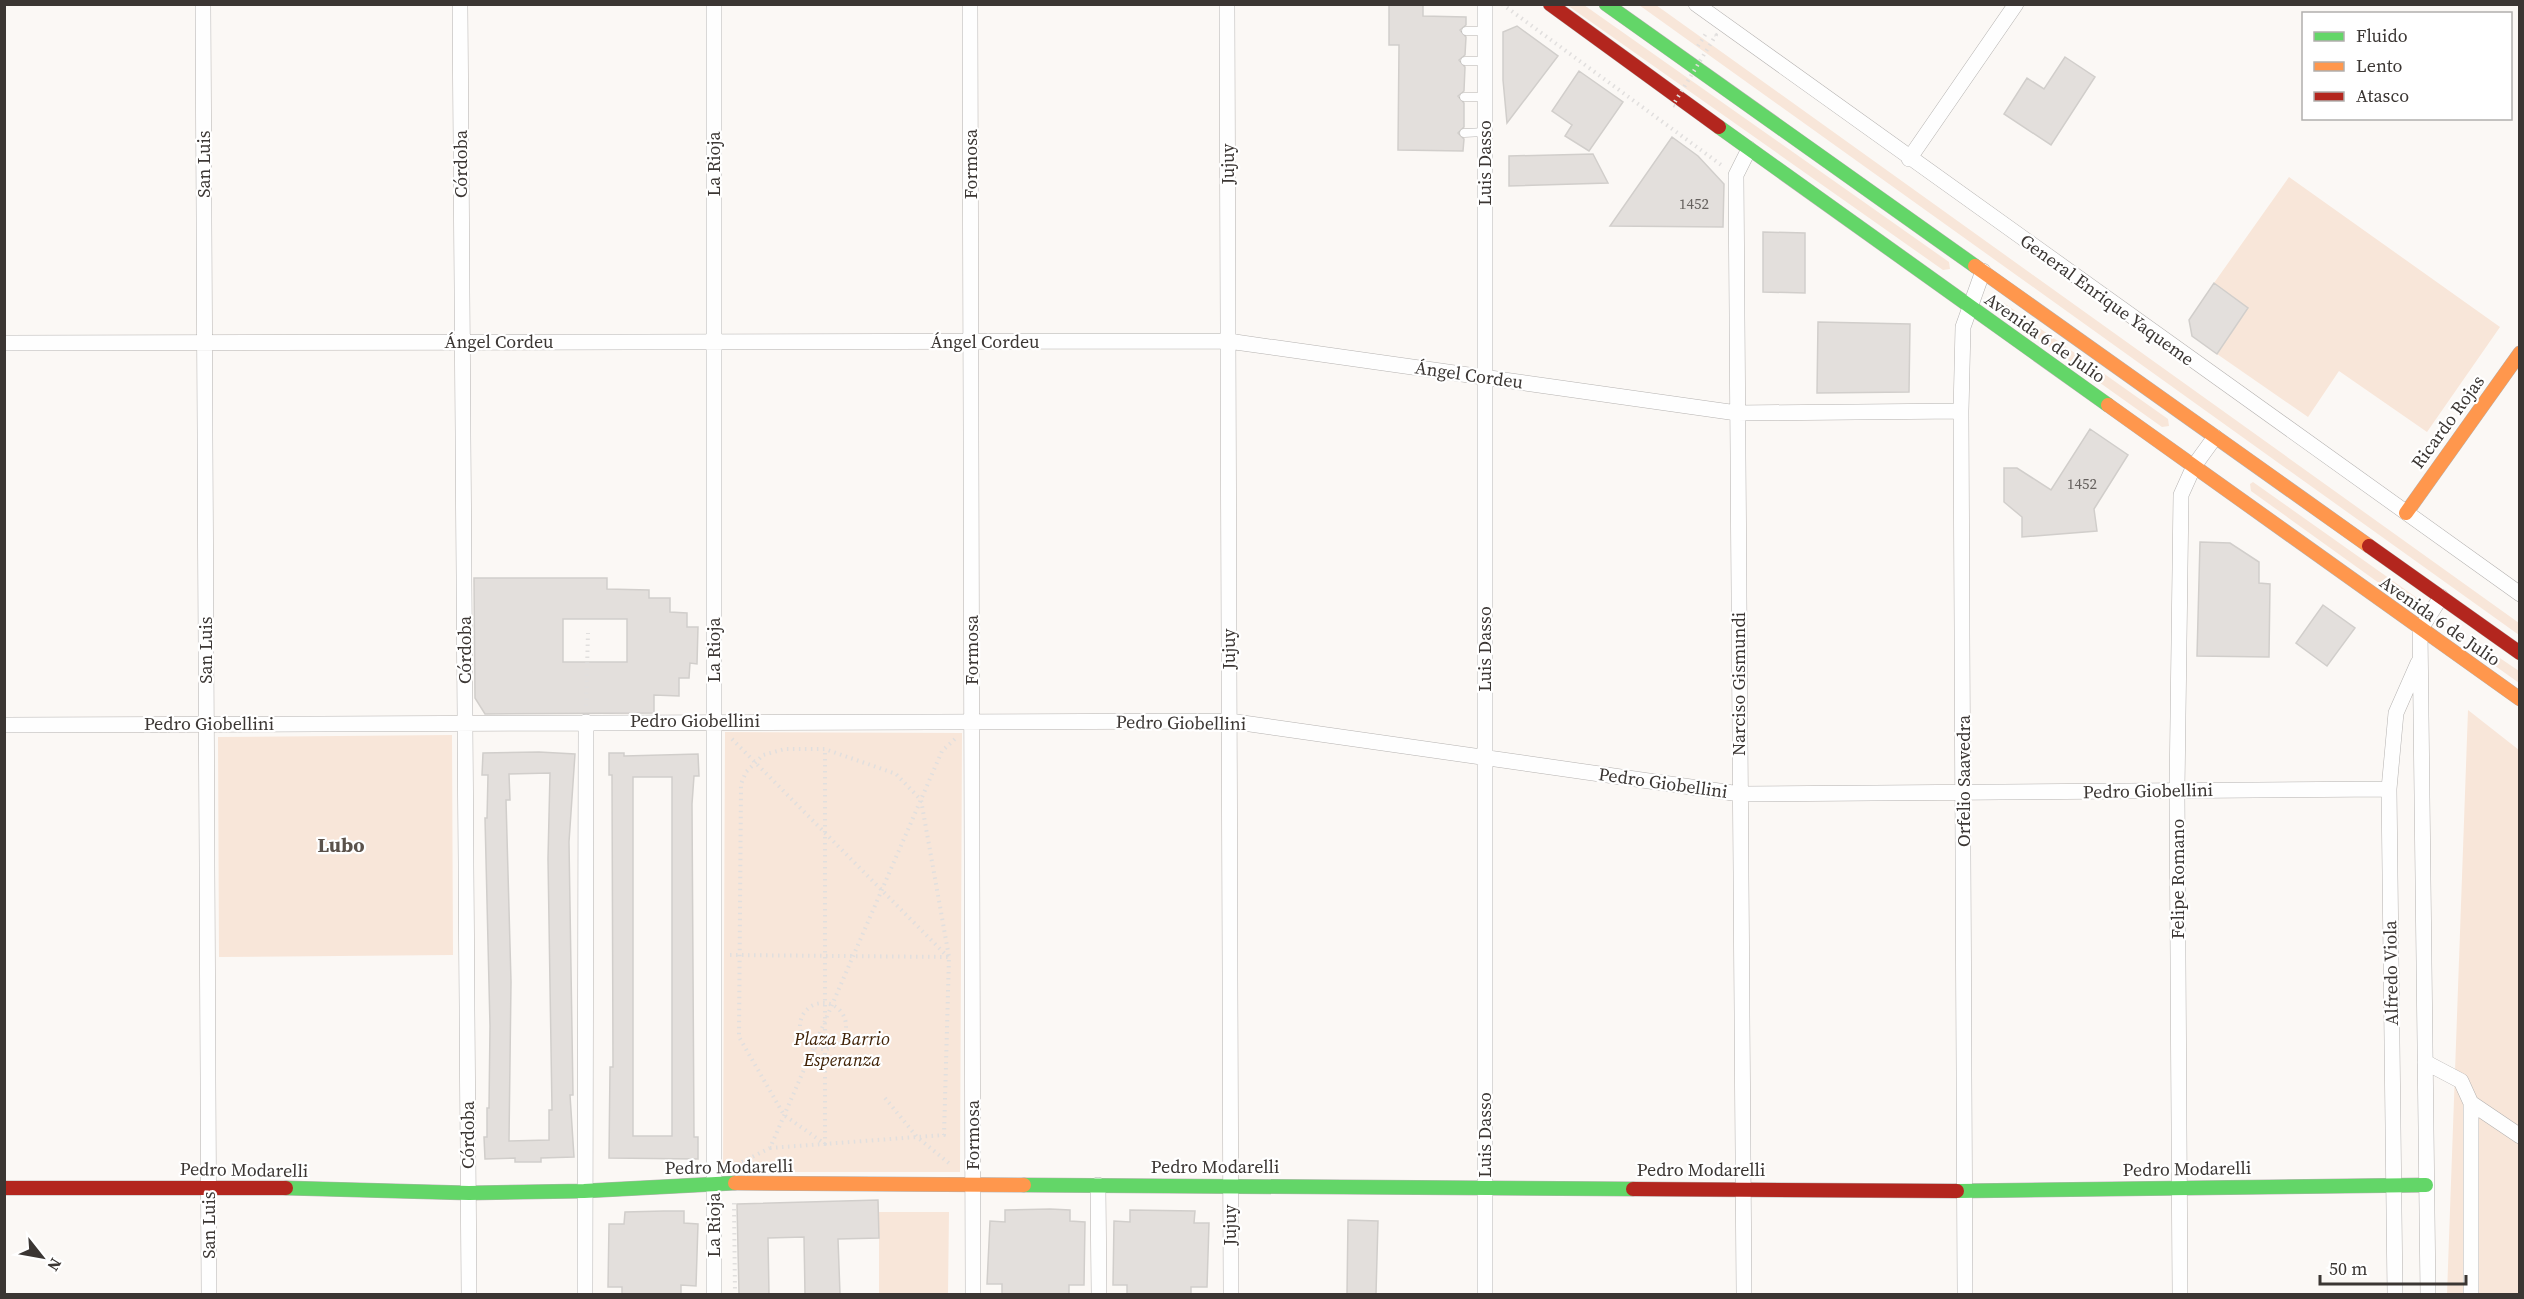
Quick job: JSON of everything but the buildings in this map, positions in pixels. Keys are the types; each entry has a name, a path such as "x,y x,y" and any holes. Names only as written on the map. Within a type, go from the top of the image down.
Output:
{"street":[{"name":"San Luis","path":"203,4 209,1294"},
{"name":"Córdoba","path":"460,4 470,1294"},
{"name":"La Rioja","path":"714,4 714,1294"},
{"name":"Formosa","path":"970,4 973,1294"},
{"name":"Jujuy","path":"1227,4 1231,1294"},
{"name":"Luis Dasso","path":"1485,4 1485,1294"},
{"name":"Avenida 6 de Julio","path":"1550,4 2420,630 2520,699"},
{"name":"Avenida 6 de Julio","path":"1606,4 2520,653"},
{"name":"General Enrique Yaqueme","path":"1696,4 1909,159 2520,594"},
{"path":"1909,159 2016,4"},
{"name":"Narciso Gismundi","path":"1744,1294 1736,175 1749,149"},
{"name":"Orfelio Saavedra","path":"1965,1294 1965,794 1961,411 1963,327 1983,271"},
{"name":"Ángel Cordeu","path":"4,343 1228,341 1737,412 1961,411"},
{"name":"Ricardo Rojas","path":"2408,514 2520,353"},
{"name":"Ricardo Rojas","path":"2408,514 2520,362"},
{"name":"Felipe Romano","path":"2180,1294 2177,790 2181,495 2193,466 2215,437"},
{"path":"2420,630 2441,597"},
{"name":"Alfredo Viola","path":"2420,630 2428,1294"},
{"name":"Alfredo Viola","path":"2395,1294 2389,789 2397,713 2421,656"},
{"name":"Pedro Giobellini","path":"4,725 465,721 1229,721 1740,794 2389,789"},
{"path":"585,1294 586,722"},
{"path":"2425,1062 2461,1081 2471,1103 2470,1294"},
{"path":"2471,1103 2520,1136"},
{"name":"Pedro Modarelli","path":"4,1188 209,1186 469,1192 584,1191 714,1183 1965,1191 2180,1186 2426,1185"},
{"path":"1098,1185 1099,1294"}],"lane":[{"path":"1466,31 1485,31"},
{"path":"1465,61 1485,61"},
{"path":"1464,97 1485,97"},
{"path":"1464,133 1485,132"}],"path":[{"path":"1502,4 1736,175"},
{"path":"1675,106 1673,105 1716,35 1712,33"},
{"path":"586,722 588,633"},
{"path":"770,1148 942,752 972,721"},
{"path":"714,722 949,957"},
{"path":"825,749 825,1144"},
{"path":"714,1183 723,1172 770,1148 825,1144 944,1135 949,957 921,800 896,774 825,749 774,751 754,762 746,772 741,784 739,1037 784,1115 825,1144"},
{"path":"714,954 973,957"},
{"path":"825,1002 832,1004 844,1015 847,1030 839,1043 825,1050 814,1047 802,1036 800,1020 810,1007 825,1002"},
{"path":"885,1098 918,1137 951,1165"},
{"path":"735,1294 734,1201 745,1201"}],"green space":[{"path":"1567,5 1584,5 1949,262 1950,269 1943,270"},
{"path":"1639,5 1656,5 2519,623 2519,635"},
{"path":"2289,177 2500,327 2427,432 2339,371 2308,417 2217,354 2248,308 2214,283"},
{"path":"2004,303 2168,419 2169,426 2162,427 2002,313 2001,305"},
{"path":"2253,482 2417,598 2418,605 2411,606 2251,491 2250,484"},
{"path":"2482,646 2519,671 2519,683 2480,655 2479,648"},
{"path":"2468,710 2519,750 2520,1294 2447,1294"},
{"name":"Plaza Barrio Esperanza","path":"725,732 962,733 960,1172 723,1172"},
{"path":"452,735 453,955 219,957 218,737"},
{"path":"879,1212 949,1212 948,1294 879,1294"}],"traffic: fast":[{"path":"1606,4 1975,266"},
{"path":"1719,127 2108,405"},
{"path":"286,1188 469,1193 584,1191 735,1183"},
{"path":"1024,1185 1633,1189"},
{"path":"1957,1191 2426,1185"}],"traffic: slow":[{"path":"1975,266 2369,546"},
{"path":"2406,513 2520,353"},
{"path":"2108,405 2520,699"},
{"path":"735,1183 1024,1185"}],"traffic: jam":[{"path":"1550,4 1719,127"},
{"path":"2369,546 2520,653"},
{"path":"4,1188 286,1188"},
{"path":"1633,1189 1957,1191"}],"district":[{"name":"Lubo","path":"341,845"}]}
